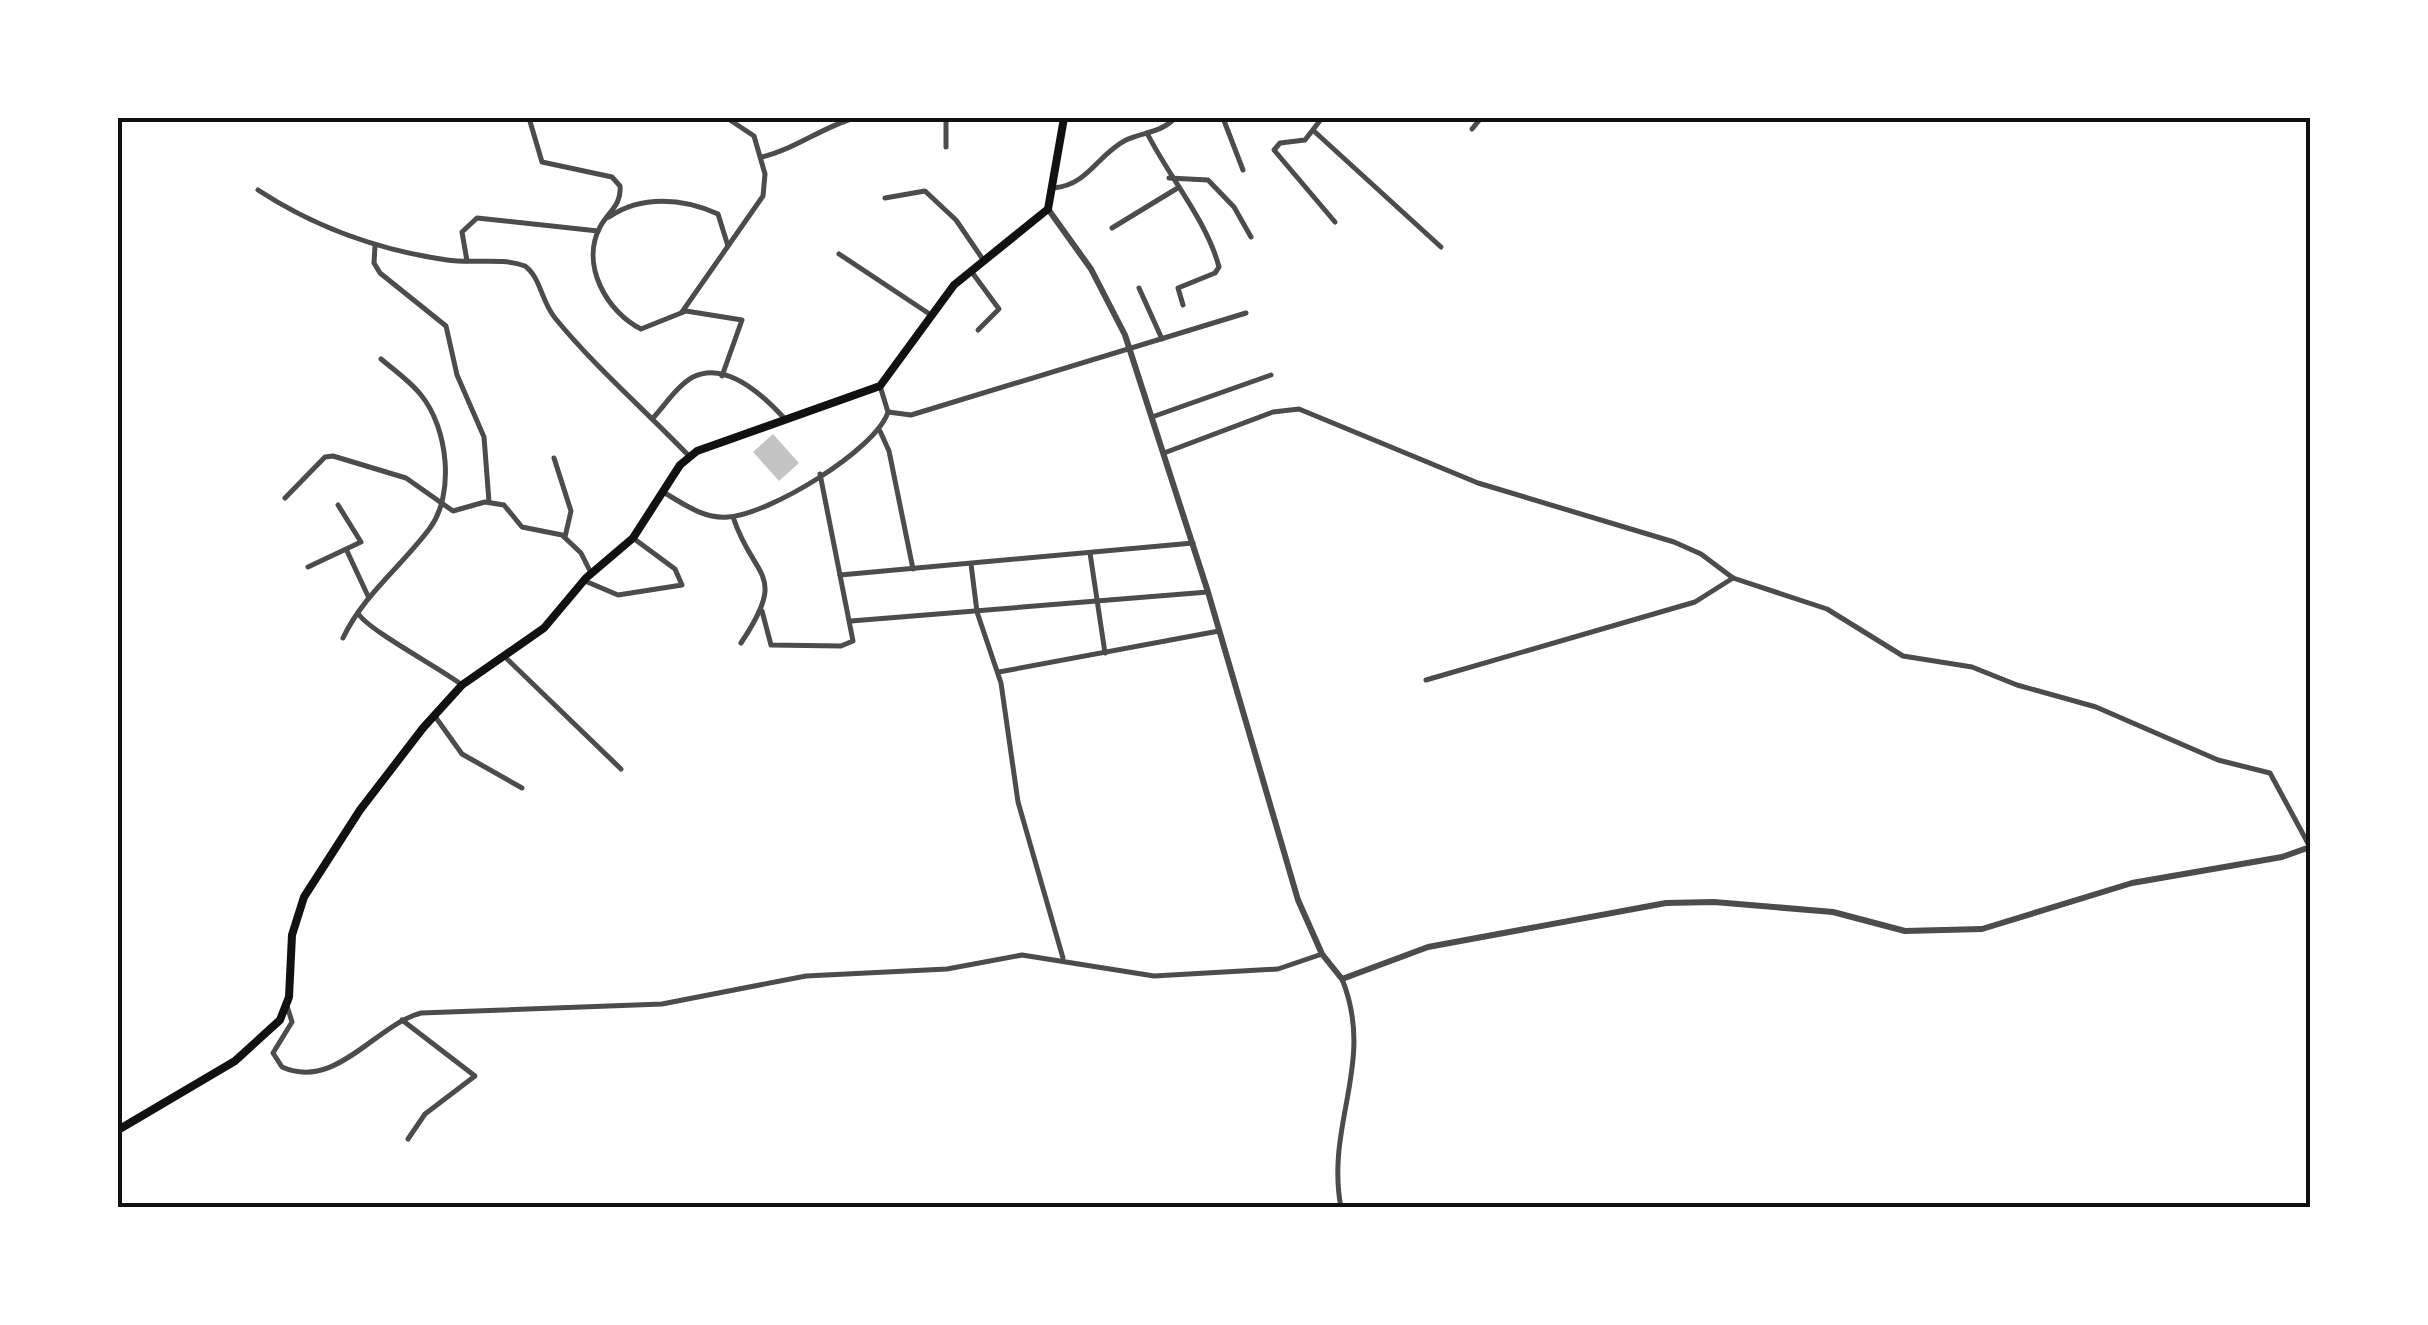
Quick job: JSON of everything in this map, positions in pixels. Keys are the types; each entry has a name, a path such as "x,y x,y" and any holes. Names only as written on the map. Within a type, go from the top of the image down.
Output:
{"main road":[{"path":"118,1130 236,1061 280,1020 287,1006 292,935 304,897 340,838 462,685 544,628 587,577 633,538 690,456 723,438 880,386 931,315 972,270 1048,209 1064,118"}],"street":[{"path":"529,118 542,162 618,182 621,198 598,231 596,276 621,316 641,329 682,312 742,320 722,376"},
{"path":"682,312 763,196 762,157 752,132 727,118"},
{"path":"762,157 790,150 815,132 854,118"},
{"path":"946,118 946,147"},
{"path":"1054,188 1080,180 1118,145 1166,127 1175,118"},
{"path":"1223,118 1243,170"},
{"path":"1322,118 1315,132 1300,142 1277,144 1274,151 1335,222"},
{"path":"1472,128 1481,118"},
{"path":"1315,132 1441,246"},
{"path":"1147,133 1169,178 1213,242 1219,267 1215,274 1181,286 1184,305"},
{"path":"1169,178 1208,180 1234,207 1251,236"},
{"path":"1112,228 1176,189"},
{"path":"258,190 316,224 375,245 468,261 514,262 528,268 551,314 690,456"},
{"path":"885,198 925,191 956,220 984,261"},
{"path":"602,222 636,204 688,204 718,214 728,247"},
{"path":"1048,209 1102,289 1130,349 1208,592 1298,900 1322,954 1342,979 1353,1006 1357,1039 1336,1160 1340,1208"},
{"path":"468,261 462,232 478,218 598,231"},
{"path":"375,245 374,263 380,273 446,326 456,375 484,437 489,502"},
{"path":"839,254 931,315"},
{"path":"972,270 999,309 978,330"},
{"path":"1138,288 1162,339"},
{"path":"888,412 911,415 1246,313"},
{"path":"343,638 368,596 431,527 442,500 441,434 424,398 380,359"},
{"path":"654,418 690,380 703,375 722,376 747,385 785,419"},
{"path":"1152,417 1270,376"},
{"path":"663,492 701,513 732,517 762,508 861,448 879,430 888,412 880,386"},
{"path":"1163,453 1273,412 1300,410 1445,471 1674,542 1733,578 1827,609 1910,659 1972,667 2030,690 2096,708 2218,760 2270,773 2310,847 2282,857 2132,883 1982,929 1920,932 1833,912 1714,902 1666,903 1428,947 1342,979"},
{"path":"879,430 888,450 913,569"},
{"path":"285,498 327,456 398,475 454,511 489,502 508,508 522,527 565,537 581,554 587,577 618,595 682,585 675,569 633,538"},
{"path":"554,458 571,512 565,537"},
{"path":"732,517 765,580 762,611 771,646 851,643 854,636 820,474"},
{"path":"308,567 347,551 361,537 338,505"},
{"path":"840,575 1193,543"},
{"path":"347,551 368,596"},
{"path":"1090,553 1105,652"},
{"path":"972,564 977,612 999,672 1018,802 1064,958"},
{"path":"1426,680 1686,606 1712,595 1733,578"},
{"path":"851,621 1208,592"},
{"path":"741,642 762,611"},
{"path":"358,612 367,626 396,639 462,685"},
{"path":"999,672 1219,631"},
{"path":"504,656 622,769"},
{"path":"434,716 451,733 462,754 522,788"},
{"path":"287,1006 293,1014 292,1022 274,1053 282,1067 298,1072 321,1069 349,1057 402,1020 456,1010 652,1005 831,974 947,968 1022,955 1064,958 1128,974 1168,976 1278,969 1322,954"},
{"path":"402,1020 474,1076 425,1114 408,1139"}],"building":[{"path":"773,434 799,463 779,481 753,452"}]}
